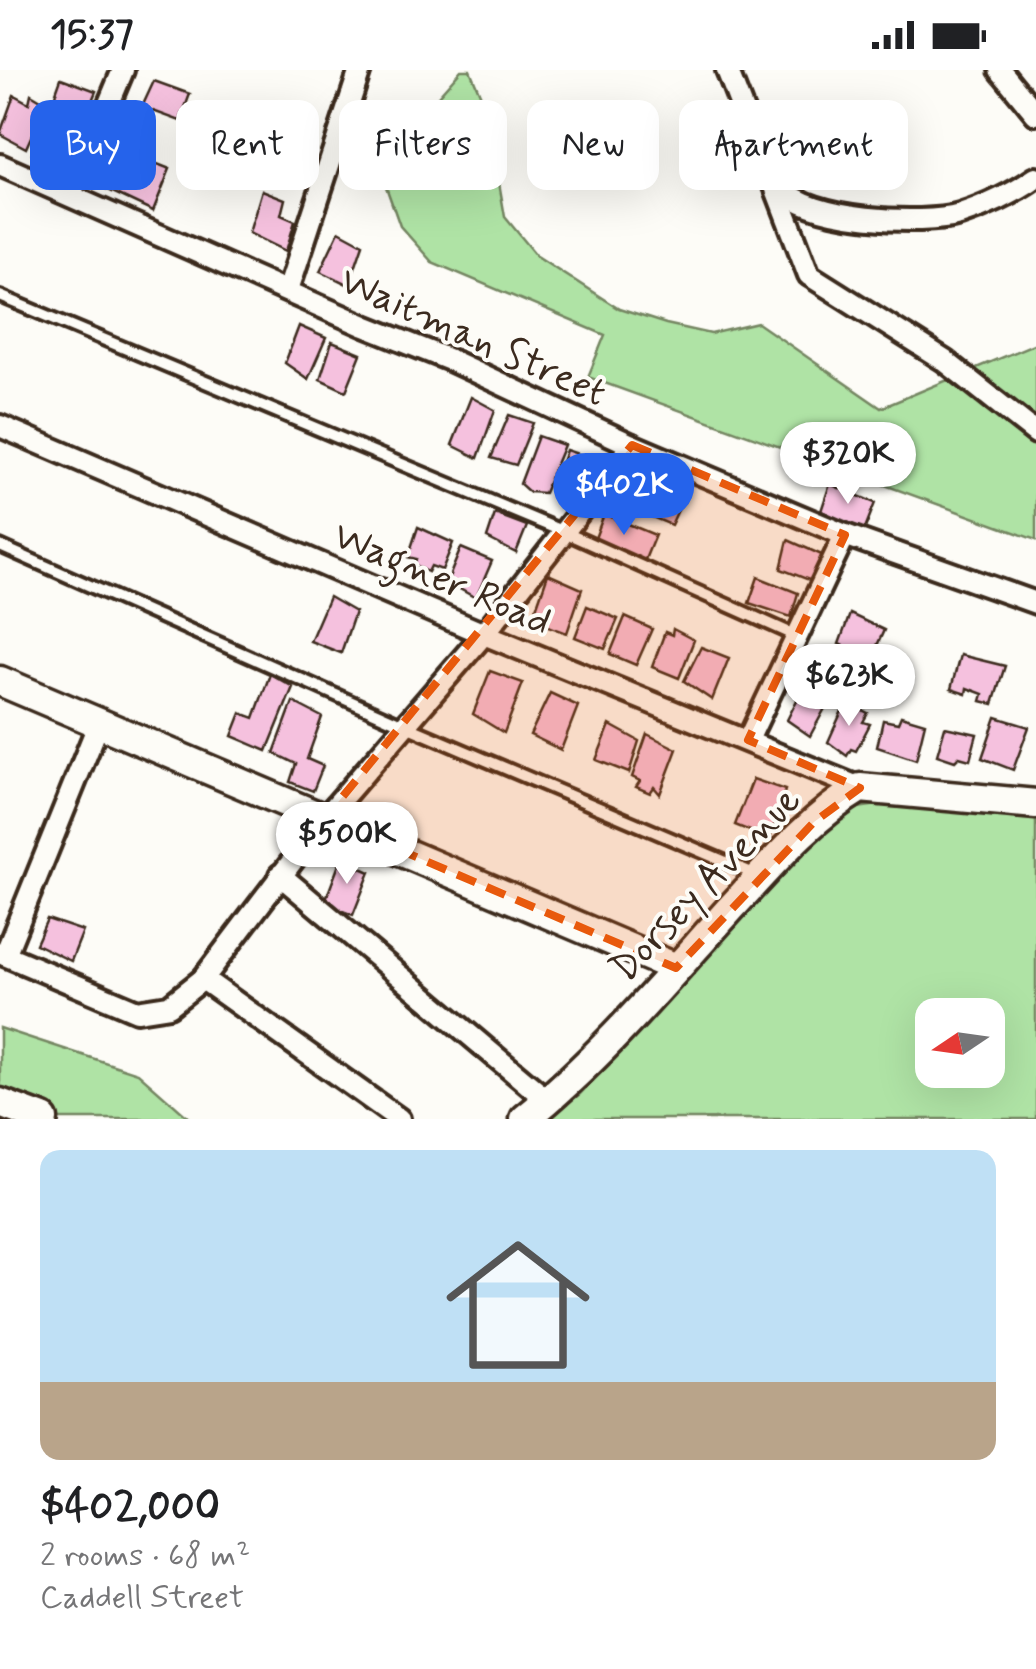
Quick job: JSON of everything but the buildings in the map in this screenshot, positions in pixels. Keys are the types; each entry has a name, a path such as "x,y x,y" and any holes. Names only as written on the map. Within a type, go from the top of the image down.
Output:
{"street":[{"path":"71,194 123,70"},
{"path":"288,290 360,70"},
{"path":"727,70 740,100"},
{"path":"1000,70 1036,114"},
{"name":"Waitman Street","path":"0,165 632,445 845,535 1036,603"},
{"path":"784,190 799,204 856,217 958,216 1036,178"},
{"path":"776,190 809,276 945,360 1036,433"},
{"name":"Wagner Road","path":"0,426 484,634 860,788"},
{"path":"99,724 2,954 136,1012 170,1006 203,980 325,818 484,634 632,445"},
{"path":"748,740 845,535"},
{"path":"0,681 676,968"},
{"name":"Dorsey Avenue","path":"525,1119 548,1101 814,822 860,788 1036,804"},
{"path":"280,875 548,1101"},
{"path":"203,980 398,1119"},
{"path":"0,1103 42,1119"}],"lane":[{"path":"0,296 564,532 798,637"},
{"path":"0,546 406,726 760,876"}],"highlighted area":[{"path":"632,445 845,535 748,740 860,788 814,822 676,968 325,818"}],"green space":[{"path":"461,70 470,70 483,100 435,100"},
{"path":"387,190 500,190 505,217 537,256 619,309 711,334 758,323 881,408 1036,343 1036,540 588,377 605,335 432,262 400,226"},
{"path":"891,803 1036,815 1036,1119 547,1119 580,1094 832,823 851,809"},
{"path":"0,1028 138,1073 190,1119 15,1119 0,1113"}]}
